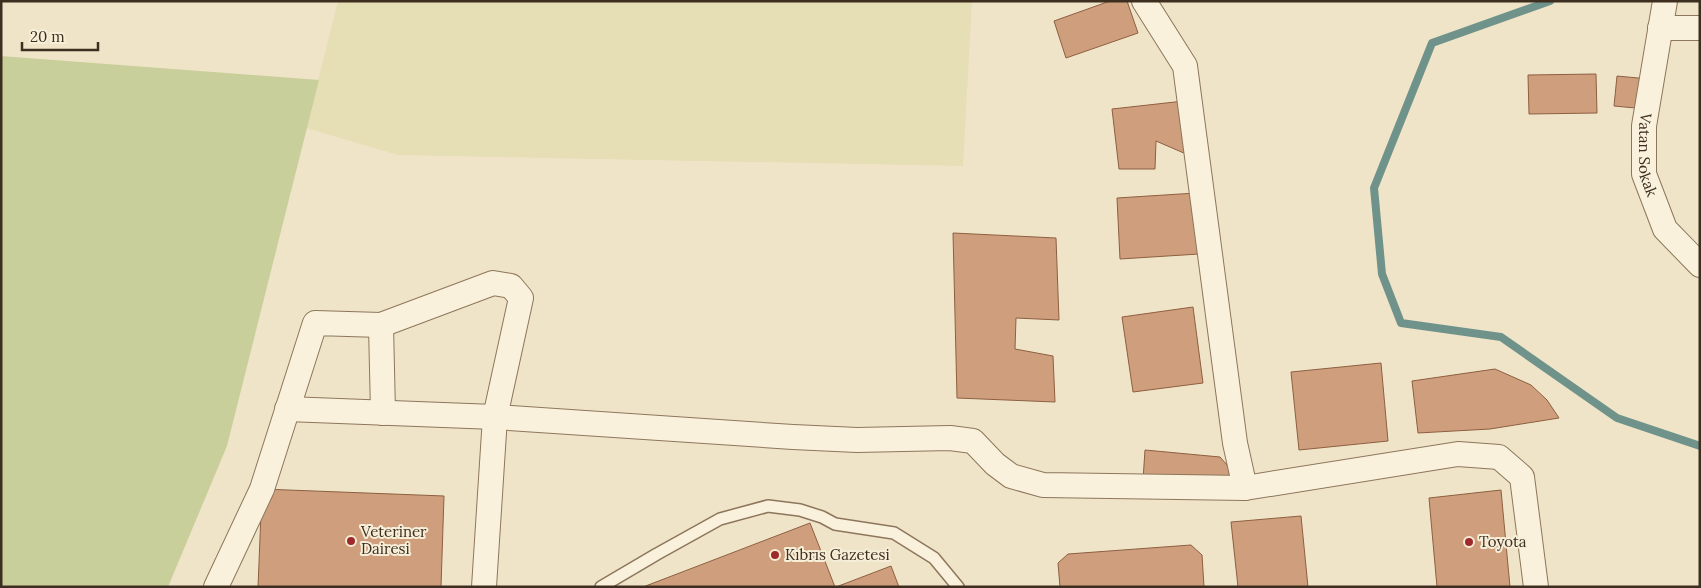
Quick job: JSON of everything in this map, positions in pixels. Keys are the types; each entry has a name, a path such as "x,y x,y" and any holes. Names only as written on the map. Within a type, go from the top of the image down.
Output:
{"street":[{"path":"1144,1 1185,66 1235,443 1245,488"},
{"name":"Vatan Sokak","path":"1665,1 1644,126 1644,174 1665,229 1700,265"},
{"path":"1660,28 1700,28"},
{"path":"216,587 262,490 315,323 381,325 493,282 511,286 521,298 495,417 484,587"},
{"path":"381,325 383,413"},
{"path":"287,409 495,417 857,440 950,438 973,441 995,464 1011,476 1043,485 1245,488 1458,454 1499,457 1522,477 1536,587"}],"lane":[{"path":"601,587 720,520 768,506 800,510 836,524 894,533 934,558 958,587"}],"shaded area":[{"path":"338,1 972,1 963,166 398,155 306,128"}],"green space":[{"path":"1,56 319,80 227,446 168,587 1,587"}],"building":[{"path":"1110,1 1127,1 1138,33 1066,58 1054,21"},
{"path":"1596,74 1597,113 1529,114 1528,75"},
{"path":"1617,76 1659,80 1657,110 1614,106"},
{"path":"1193,100 1200,160 1156,141 1155,169 1119,169 1112,109"},
{"path":"1196,193 1199,254 1120,259 1117,198"},
{"path":"953,233 1056,238 1059,320 1016,318 1015,349 1053,356 1055,402 957,398"},
{"path":"1193,307 1203,383 1133,392 1122,317"},
{"path":"1381,363 1388,441 1299,450 1291,372"},
{"path":"1495,369 1531,385 1547,400 1559,418 1490,429 1418,433 1412,381"},
{"path":"1145,450 1220,457 1241,481 1143,480"},
{"name":"Veteriner Dairesi","path":"262,489 444,496 441,587 258,587"},
{"name":"Toyota","path":"1501,490 1510,587 1437,587 1429,498"},
{"path":"1301,516 1308,587 1238,587 1231,522"},
{"name":"Kıbrıs Gazetesi","path":"810,523 835,587 643,587"},
{"path":"1191,545 1202,555 1204,587 1060,587 1058,563 1068,554"},
{"name":"Kıbrıs Gazetesi","path":"891,566 899,587 836,587"}],"waterway":[{"path":"1550,1 1432,43 1374,188 1382,274 1401,323 1501,337 1617,418 1700,446"}],"place":[{"name":"Veteriner Dairesi","path":"351,541"},
{"name":"Toyota","path":"1469,542"},
{"name":"Kıbrıs Gazetesi","path":"775,555"}]}
